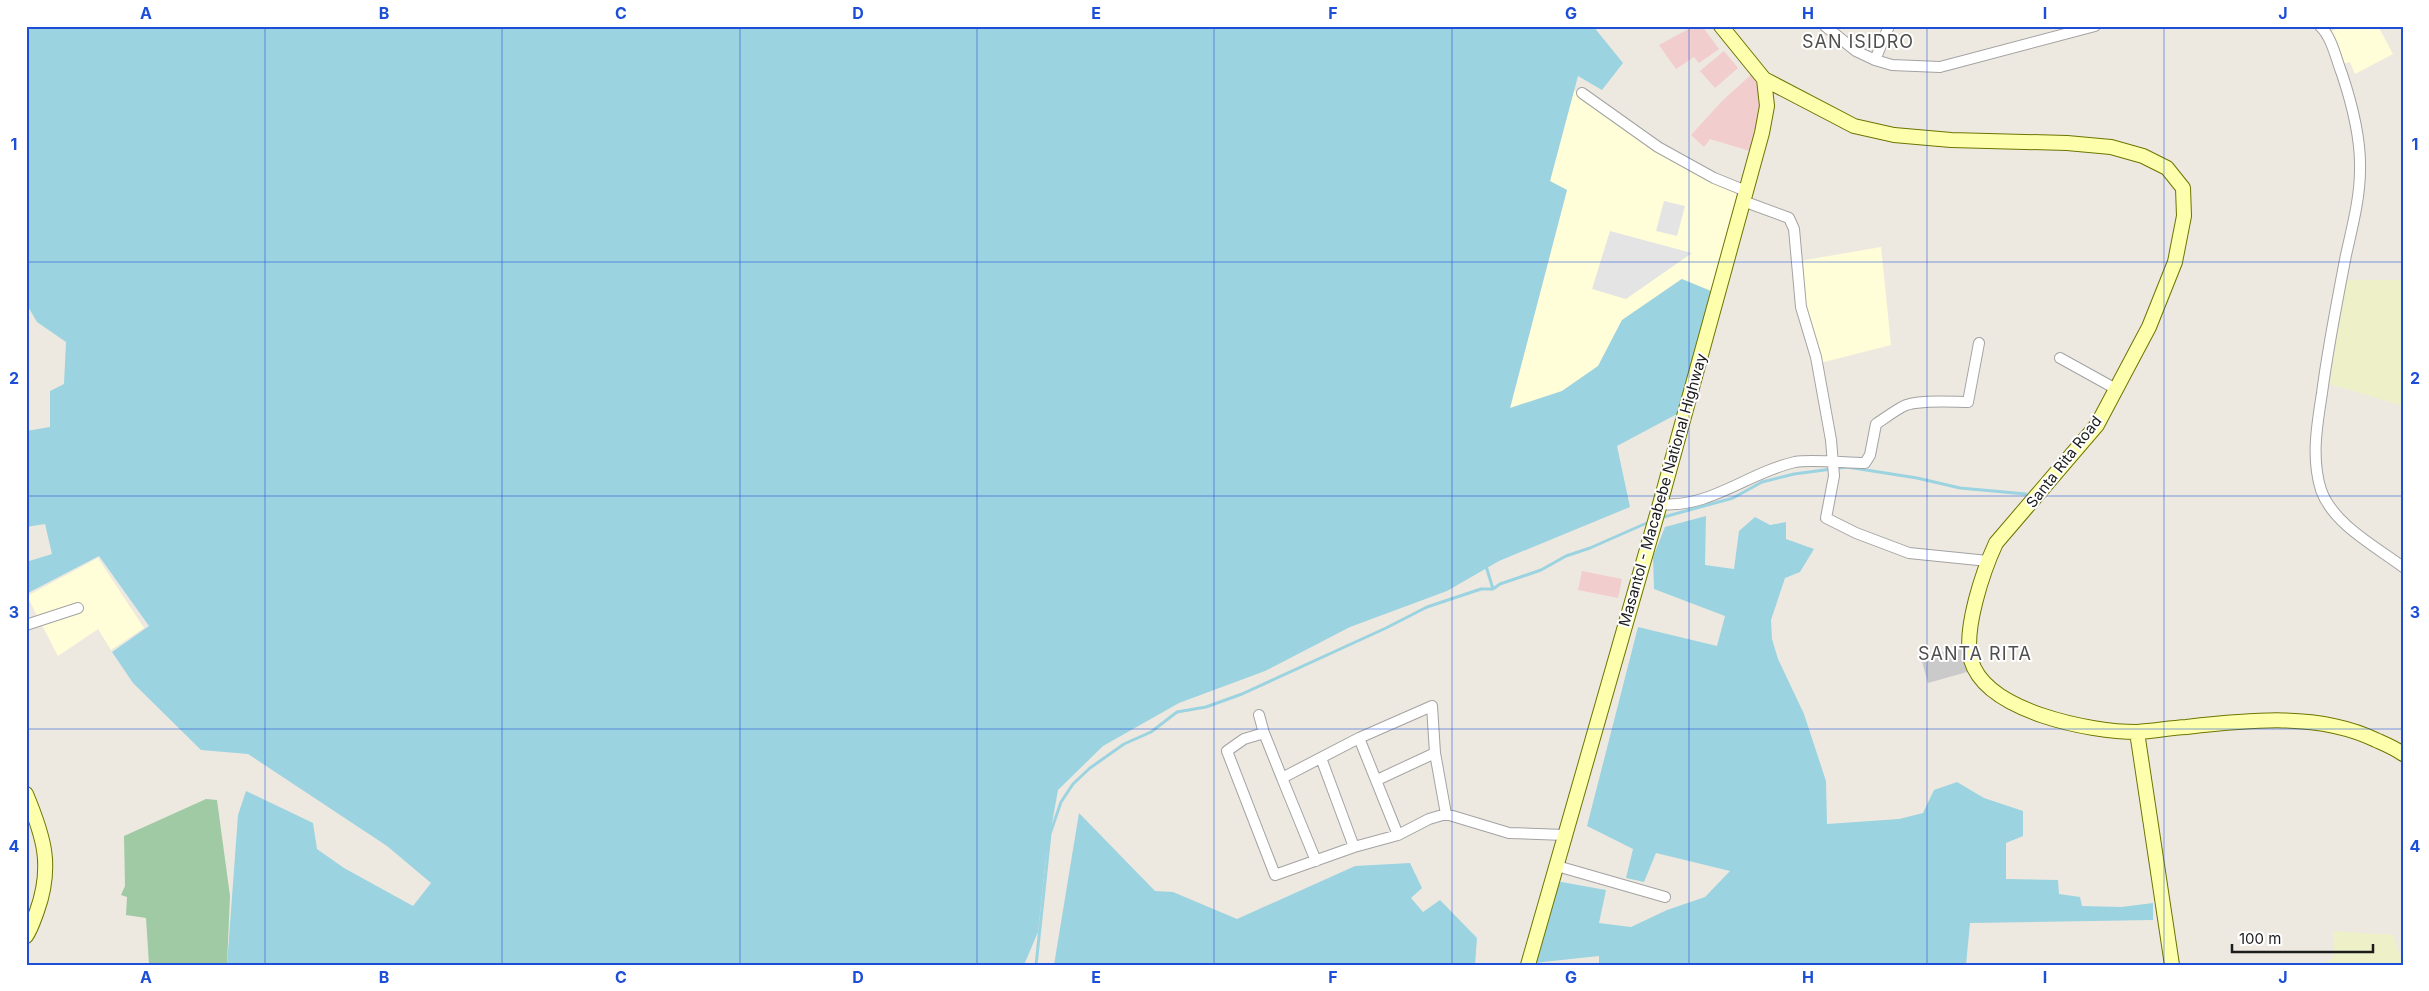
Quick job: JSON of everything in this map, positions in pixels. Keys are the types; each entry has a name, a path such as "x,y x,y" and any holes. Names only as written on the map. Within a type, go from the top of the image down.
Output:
{"street":[{"path":"1721,26 1764,79"},
{"path":"1825,26 1856,51 1875,60 1892,65 1940,67 2095,26"},
{"path":"1875,60 1889,26"},
{"path":"2320,26 2325,30 2346,85 2357,133 2360,170 2354,219 2325,368 2316,440 2316,468 2322,492 2333,511 2403,567"},
{"name":"Masantol - Macabebe National Highway","path":"1528,965 1650,532 1660,506 1762,133 1767,106 1764,79"},
{"name":"Santa Rita Road","path":"1764,79 1854,126 1894,135 1951,140 2066,144 2111,148 2143,156 2167,168 2182,188 2184,216 2175,262 2149,327 2097,425 1996,543 1988,561 1970,631 1971,660 1981,678 2004,699 2044,717 2090,728 2137,732 2232,722 2290,722 2346,727 2403,754"},
{"path":"1582,93 1658,146 1745,196 1789,218 1794,229 1802,307 1816,357 1828,422 1833,469 1826,518 1856,533 1909,553 1988,561"},
{"path":"1660,506 1698,501 1796,462 1833,469 1864,463 1870,455 1876,424 1898,412 1903,406 1933,401 1968,402 1979,343"},
{"path":"2060,358 2116,389"},
{"path":"26,625 78,608"},
{"path":"1282,778 1360,738 1432,706 1435,753 1446,814"},
{"path":"1258,715 1316,861"},
{"path":"1264,732 1244,739 1227,751 1276,875 1354,847 1398,835 1430,819 1446,814 1509,833 1565,835"},
{"path":"2137,732 2172,965"},
{"path":"1360,738 1398,835"},
{"path":"1377,780 1435,753"},
{"path":"1321,758 1354,847"},
{"path":"26,794 42,839 47,867 38,906 26,936"},
{"path":"1556,866 1665,897"}],"shaded area":[{"path":"1694,26 1702,26 1719,49 1699,63 1694,57 1676,69 1659,45"},
{"path":"2341,26 2378,26 2393,54 2355,74 2350,62 2342,64 2329,33"},
{"path":"1724,51 1738,68 1715,88 1700,71"},
{"path":"1752,74 1762,97 1753,152 1710,139 1704,147 1691,135 1723,100"},
{"path":"1574,90 1665,156 1737,192 1726,252 1711,291 1681,279 1622,320 1598,366 1562,391 1510,408 1567,190 1550,181"},
{"path":"1664,201 1685,206 1677,236 1656,231"},
{"path":"1610,231 1692,253 1626,299 1592,289"},
{"path":"1881,247 1891,345 1820,363 1804,312 1800,261"},
{"path":"2345,280 2403,280 2403,406 2330,384"},
{"path":"98,558 144,628 111,650 98,629 58,656 27,596"},
{"path":"1582,571 1622,579 1618,598 1578,590"},
{"path":"1960,647 1967,672 1928,683 1921,658"},
{"path":"206,799 217,800 230,896 227,965 149,965 146,918 126,915 127,897 121,895 125,886 124,836"},
{"path":"2333,931 2393,935 2400,956 2403,957 2403,965 2324,965 2333,957"}],"water":[{"path":"26,26 1593,26 1623,63 1602,90 1578,76 1550,181 1567,190 1510,408 1562,391 1598,366 1622,320 1682,279 1711,291 1677,414 1617,446 1630,507 1499,561 1447,591 1350,627 1265,671 1179,703 1103,746 1058,790 1046,857 1038,932 1024,965 227,965 238,815 246,791 313,823 317,849 344,868 413,906 431,883 387,846 248,754 201,750 133,683 112,652 149,626 99,556 26,594 26,562 52,554 45,524 26,527 26,431 50,427 50,391 64,384 66,342 37,322 26,303"},
{"path":"1706,516 1705,565 1734,569 1739,531 1755,517 1770,525 1786,522 1786,539 1814,549 1800,572 1785,578 1771,620 1772,639 1778,659 1804,714 1826,781 1827,824 1899,819 1923,813 1934,790 1957,782 1984,798 2023,811 2023,836 2006,843 2006,879 2058,880 2059,894 2080,897 2082,906 2121,907 2153,903 2153,920 1970,923 1966,965 1599,965 1599,956 1534,963 1556,881 1606,890 1599,923 1631,927 1667,910 1705,897 1730,871 1656,853 1644,882 1626,878 1633,849 1587,826 1638,627 1717,646 1725,616 1654,589 1653,557 1665,527"},
{"path":"1079,813 1155,891 1173,892 1237,919 1355,866 1410,863 1422,888 1411,898 1423,912 1440,900 1477,938 1475,965 1054,965"}],"waterway":[{"path":"1660,518 1733,498 1762,482 1794,474 1847,467 1917,478 1960,488 2026,494"},
{"path":"1036,965 1050,834 1061,802 1073,784 1090,768 1124,744 1151,732 1177,712 1206,707 1242,694 1386,628 1427,607 1481,589 1493,589 1500,584 1541,570 1566,556 1590,548 1649,522"},
{"path":"1486,566 1493,589"}],"district":[{"name":"SAN ISIDRO","path":"1858,42"},
{"name":"SANTA RITA","path":"1975,654"}]}
